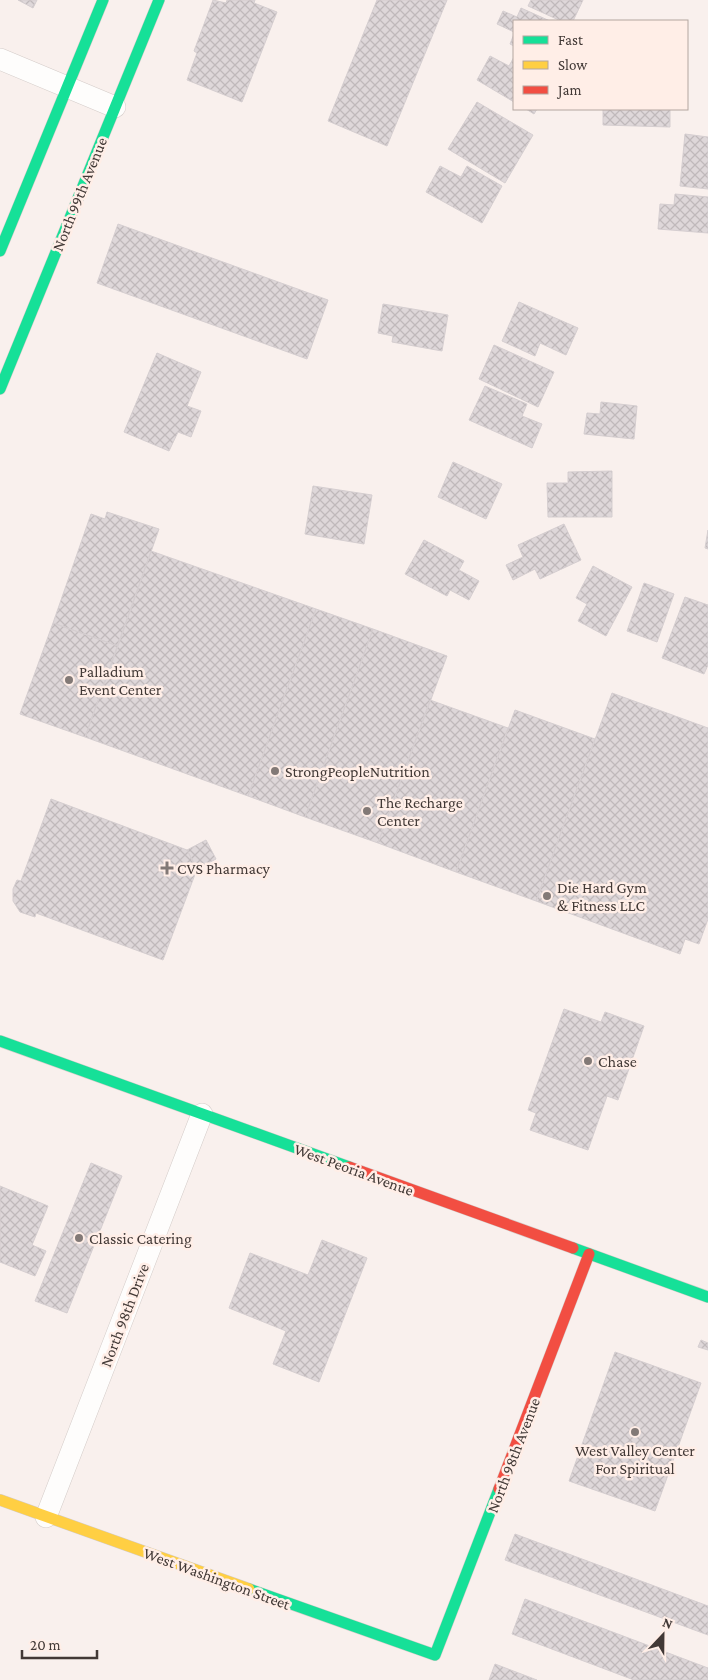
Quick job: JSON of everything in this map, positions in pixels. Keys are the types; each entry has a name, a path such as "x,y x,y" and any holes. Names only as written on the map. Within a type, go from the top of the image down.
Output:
{"main road":[{"path":"0,251 103,0"},
{"name":"North 99th Avenue","path":"0,389 159,0"},
{"name":"West Peoria Avenue","path":"0,1041 708,1297"},
{"name":"North 98th Avenue","path":"435,1655 589,1254"},
{"name":"West Washington Street","path":"0,1500 435,1655"}],"street":[{"path":"0,60 68,86 115,107"},
{"name":"North 98th Drive","path":"46,1517 202,1114"}],"building":[{"path":"18,0 37,0 33,8"},
{"path":"213,0 226,3 227,0 255,0 254,3 277,12 242,102 187,80 197,53 194,51"},
{"path":"377,0 447,0 387,146 328,121"},
{"path":"531,0 583,0 573,20 559,20 528,6"},
{"path":"521,8 548,20 513,20 513,32 497,24 503,11 517,17"},
{"path":"490,56 509,66 513,59 513,101 477,80"},
{"path":"477,102 533,135 505,183 448,149"},
{"path":"528,110 536,110 534,114"},
{"path":"603,110 670,110 670,127 603,125"},
{"path":"685,134 708,137 708,189 680,186"},
{"path":"440,166 461,177 467,166 502,186 482,223 426,192"},
{"path":"675,194 708,197 708,233 658,229 660,204 674,205"},
{"path":"118,224 328,300 307,359 97,283"},
{"path":"519,302 578,328 566,355 540,343 535,356 502,341"},
{"path":"383,304 448,315 442,351 392,342 393,336 378,333"},
{"path":"494,345 554,372 538,407 479,379"},
{"path":"157,353 201,372 187,406 201,411 191,437 178,432 169,451 124,432"},
{"path":"485,386 527,404 522,416 542,424 532,448 469,420"},
{"path":"601,402 637,406 634,439 584,434 587,413 600,414"},
{"path":"453,462 502,484 486,519 438,497"},
{"path":"612,471 612,517 548,517 547,483 568,483 568,472"},
{"path":"313,486 372,495 364,544 305,534"},
{"path":"107,512 159,529 118,646 53,623 91,514 105,519"},
{"path":"564,524 581,560 540,579 535,569 513,580 506,565 523,557 518,545"},
{"path":"708,530 708,549 705,548"},
{"path":"424,540 464,561 459,570 479,581 469,600 450,590 447,596 405,574"},
{"path":"151,551 316,609 248,796 85,737"},
{"path":"593,566 632,587 606,636 578,621 587,604 576,598"},
{"path":"644,583 674,594 657,642 627,631"},
{"path":"685,597 708,605 708,665 704,674 662,658"},
{"path":"316,609 373,629 305,817 248,796"},
{"name":"Palladium Event Center","path":"53,623 118,646 85,737 20,714"},
{"path":"373,629 447,656 378,843 305,817"},
{"path":"612,693 708,728 708,919 699,944 685,939 680,954 536,901"},
{"path":"430,700 508,728 456,872 378,843"},
{"path":"515,710 595,739 536,901 456,872"},
{"name":"CVS Pharmacy","path":"51,799 187,850 197,869 163,960 36,913 35,917 20,912 13,901 13,889 17,880 21,881"},
{"path":"206,840 216,859 197,869 187,850"},
{"name":"Chase","path":"564,1009 601,1022 605,1012 644,1026 618,1100 607,1096 588,1150 530,1130 536,1113 528,1110"},
{"name":"Classic Catering","path":"91,1163 122,1176 67,1313 35,1301"},
{"path":"0,1186 48,1206 32,1245 46,1251 35,1276 0,1262"},
{"path":"322,1240 367,1258 319,1382 273,1364 286,1331 229,1308 250,1253 308,1275"},
{"path":"701,1340 708,1343 708,1350 698,1347"},
{"name":"West Valley Center For Spiritual","path":"615,1352 701,1383 655,1511 569,1481"},
{"path":"515,1534 708,1606 708,1635 505,1560"},
{"path":"525,1599 708,1668 708,1680 634,1680 512,1634"},
{"path":"495,1664 537,1680 489,1680"}],"traffic: fast":[{"path":"0,251 103,0"},
{"path":"0,389 159,0"},
{"path":"0,1041 349,1167"},
{"path":"573,1248 708,1297"},
{"path":"249,1589 435,1655 499,1489"}],"traffic: slow":[{"path":"0,1500 249,1589"}],"traffic: jam":[{"path":"349,1167 573,1248"},
{"path":"499,1489 589,1254"}],"place":[{"name":"Palladium Event Center","path":"69,680"},
{"name":"StrongPeopleNutrition","path":"275,771"},
{"name":"The Recharge Center","path":"367,811"},
{"name":"CVS Pharmacy","path":"167,868"},
{"name":"Die Hard Gym & Fitness LLC","path":"547,896"},
{"name":"Chase","path":"588,1061"},
{"name":"Classic Catering","path":"79,1238"},
{"name":"West Valley Center For Spiritual","path":"635,1432"}]}
